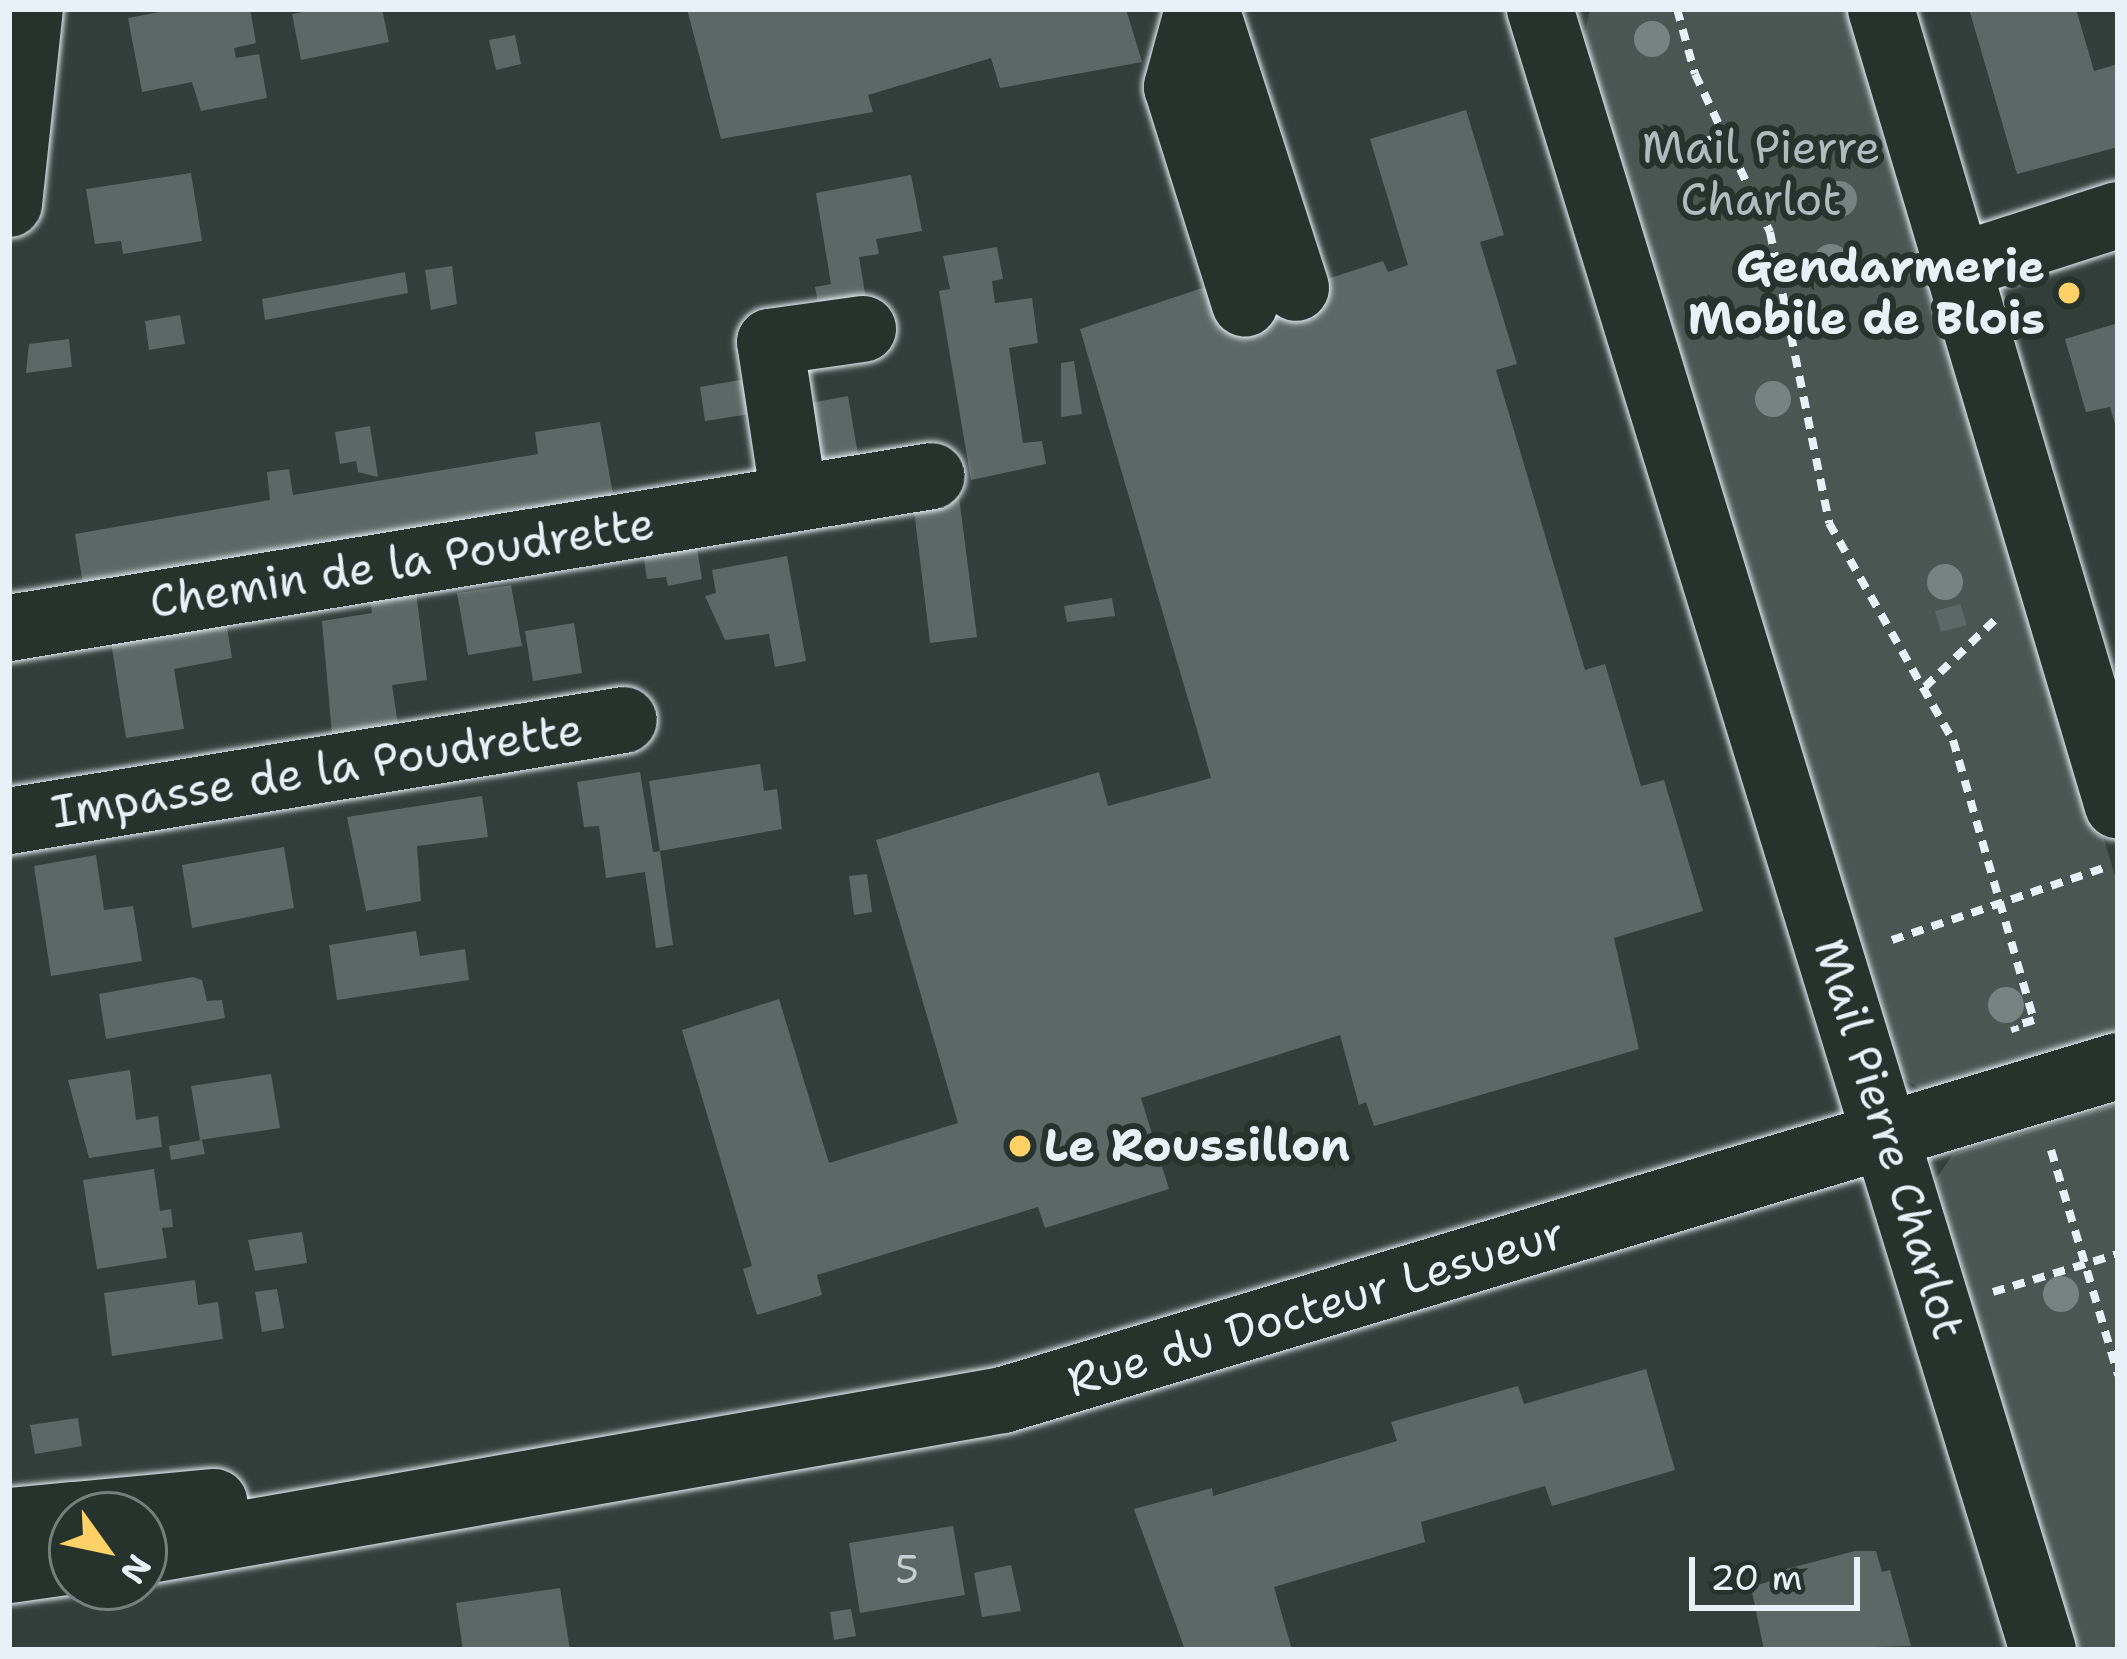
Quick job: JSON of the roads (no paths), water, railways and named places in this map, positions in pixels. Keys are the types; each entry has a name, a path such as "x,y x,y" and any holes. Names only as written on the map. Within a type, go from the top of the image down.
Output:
{"street":[{"path":"9,204 30,9"},
{"path":"1202,9 1271,296"},
{"name":"Mail Pierre Charlot","path":"1540,9 2043,1650"},
{"path":"1881,9 1959,266 2103,698 2118,806"},
{"path":"1959,266 2118,215"},
{"path":"794,498 770,342 863,328"},
{"name":"Chemin de la Poudrette","path":"9,628 932,476"},
{"name":"Impasse de la Poudrette","path":"9,821 624,720"},
{"name":"Rue du Docteur Lesueur","path":"168,1548 280,1533 500,1486 1003,1400 2118,1066"},
{"name":"Rue du Docteur Lesueur","path":"168,1506 310,1492 500,1486"},
{"name":"Rue du Docteur Lesueur","path":"9,1521 48,1517"},
{"path":"9,1570 48,1564"}],"place":[{"name":"Gendarmerie Mobile de Blois","path":"2069,293"},
{"name":"Le Roussillon","path":"1020,1146"}]}
